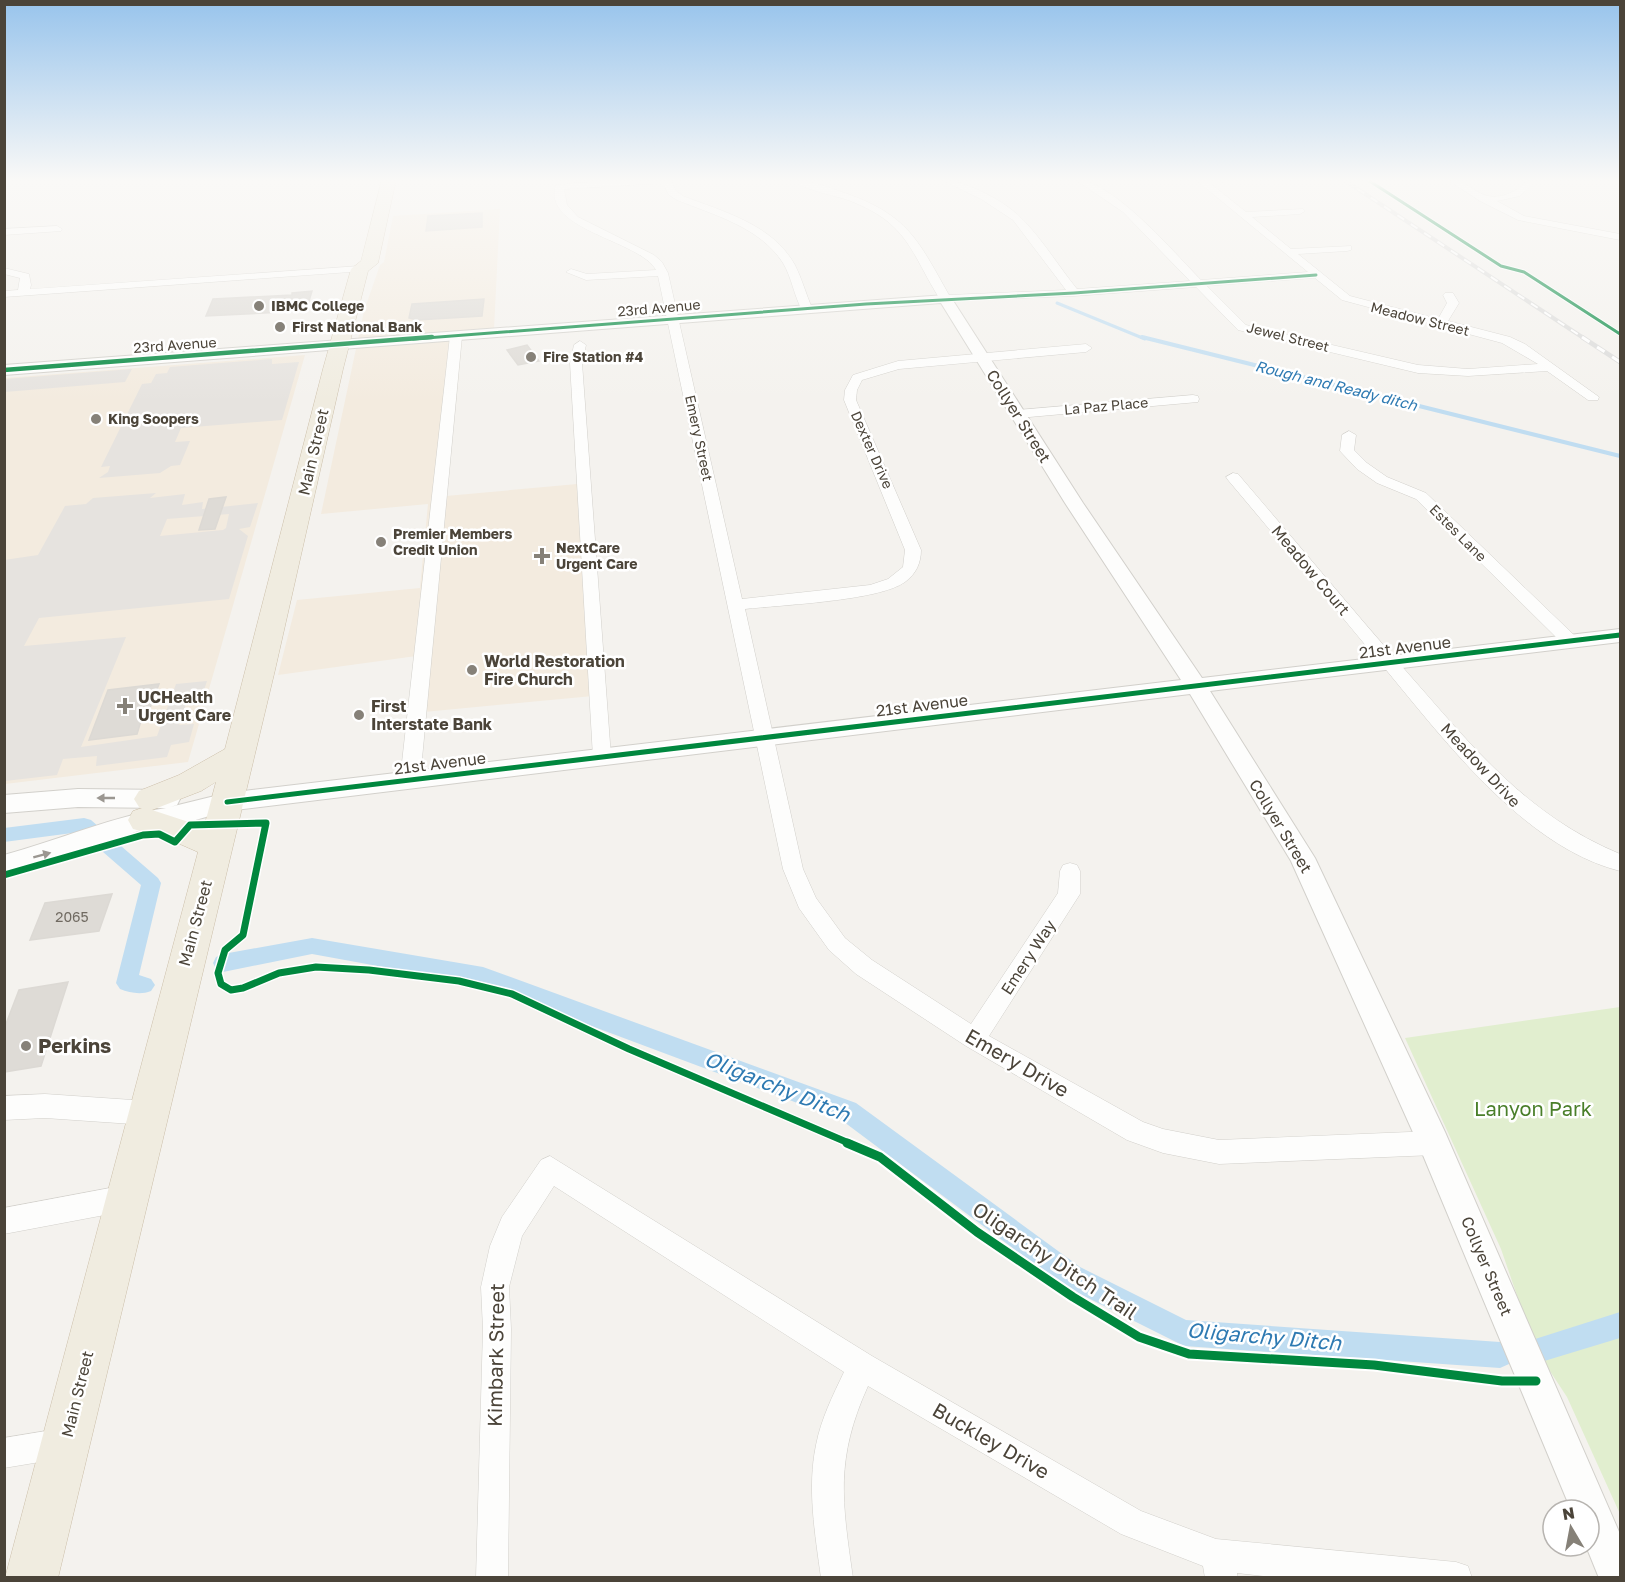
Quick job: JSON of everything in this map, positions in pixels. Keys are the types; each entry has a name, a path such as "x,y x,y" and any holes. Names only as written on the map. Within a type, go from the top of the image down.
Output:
{"highway":[{"name":"Main Street","path":"354,254 352,264 360,269"},
{"name":"Main Street","path":"31,1578 214,845 292,546 338,345 360,269 369,263 371,254"},
{"path":"214,845 172,826 147,809 239,755"}],"street":[{"path":"571,272 586,277 663,273 658,264 644,254"},
{"path":"781,254 789,263 806,308"},
{"name":"Collyer Street","path":"919,254 1074,503 1196,686 1302,858 1434,1143 1619,1578"},
{"path":"1044,254 1074,292"},
{"name":"Jewel Street","path":"1171,254 1242,328 1418,369 1440,372 1461,373 1551,367"},
{"name":"Meadow Street","path":"1290,254 1346,298 1506,340 1521,347 1593,398"},
{"path":"4,294 360,269"},
{"path":"4,271 25,276 26,285 23,292"},
{"name":"Emery Street","path":"663,273 765,738"},
{"name":"23rd Avenue","path":"4,370 806,308 945,298 1125,292 1201,283 1316,275"},
{"path":"1441,324 1453,303 1449,295"},
{"path":"410,780 456,336"},
{"path":"580,345 576,363 602,757"},
{"name":"Dexter Drive","path":"736,605 886,587 908,572 914,558 913,550 892,494 850,400 851,390 857,378 889,367 1086,348"},
{"name":"La Paz Place","path":"1018,414 1193,399"},
{"name":"Estes Lane","path":"1348,435 1347,451 1353,458 1382,480 1421,496 1570,641"},
{"name":"Meadow Court","path":"1233,477 1389,663"},
{"name":"21st Avenue","path":"4,804 78,798 185,814 227,802 1620,635"},
{"name":"Meadow Drive","path":"1389,663 1491,779 1525,811 1560,835 1600,856 1620,863"},
{"name":"Emery Drive","path":"765,738 793,869 807,902 837,944 864,967 974,1039 1136,1132 1163,1141 1219,1152 1434,1143"},
{"name":"21st Avenue","path":"4,865 112,831 147,809"},
{"name":"Emery Way","path":"974,1039 1069,894 1070,871"},
{"path":"4,1108 45,1106 147,1113"},
{"name":"Kimbark Street","path":"492,1578 497,1329 495,1287 504,1246 512,1227 550,1169 570,1182"},
{"name":"Buckley Drive","path":"570,1182 862,1366 1132,1523 1219,1566 1456,1578"},
{"path":"4,1221 126,1198"},
{"path":"837,1578 827,1514 830,1454 836,1426 862,1366"},
{"path":"4,1453 64,1443"}],"shaded area":[{"path":"386,254 498,254 494,329 463,332 446,496 577,484 593,696 424,712 431,654 278,675 297,600 420,588 428,504 321,514 364,311 380,265 384,262"},
{"path":"305,355 188,762 5,784 5,378"},
{"path":"272,359 272,364 299,362 282,420 181,428 175,442 190,441 180,465 171,466 160,473 99,478 108,472 110,466 101,467 142,384 151,383 156,374 167,373 170,367"},
{"path":"132,369 125,382 5,392 5,379"},
{"path":"156,493 150,498 185,494 182,505 203,502 202,509 258,503 250,527 239,529 248,536 229,599 39,618 24,646 126,637 81,747 157,736 176,684 207,681 200,702 186,704 179,725 194,724 189,742 171,745 167,757 96,766 97,756 63,759 57,775 5,781 4,560 38,555 65,506 86,504 93,498","holes":["229,514 226,528 223,530 160,536 167,519"]}],"green space":[{"name":"Lanyon Park","path":"1620,1007 1620,1514 1567,1397 1540,1356 1532,1339 1501,1249 1405,1038"}],"building":[{"name":"IBMC College","path":"312,291 306,311 206,316 213,299 292,295 292,293"},
{"path":"484,299 482,316 417,320 409,318 412,304"},
{"name":"Fire Station #4","path":"527,345 539,361 518,365 507,350"},
{"path":"226,497 215,529 199,530 209,499"},
{"name":"UCHealth Urgent Care","path":"159,684 145,721 141,721 137,734 89,740 108,690"},
{"path":"112,894 99,931 30,940 45,903"},
{"name":"Perkins","path":"68,982 41,1066 4,1072 4,1029 19,990"}],"waterway":[{"name":"Rough and Ready ditch","path":"1057,303 1145,339"},
{"name":"Rough and Ready ditch","path":"1142,337 1620,456"},
{"name":"Oligarchy Ditch","path":"4,835 84,825 151,883 127,983 144,985"},
{"name":"Oligarchy Ditch","path":"223,963 312,946 483,976 848,1111 1071,1276 1184,1333 1500,1355"},
{"name":"Oligarchy Ditch","path":"1541,1349 1620,1325"}],"railway":[{"path":"1456,254 1585,339"},
{"path":"1582,337 1620,362"}],"cycle path":[{"path":"1482,254 1501,266 1524,272 1620,334"},
{"path":"4,370 866,304 1074,293 1316,275"},
{"path":"227,802 1620,635"},
{"name":"Oligarchy Ditch Trail","path":"4,875 143,835 159,834 175,842 190,825 266,823 243,935 225,950 218,973 221,984 231,990 243,988 279,973 316,967 369,970 459,981 512,994 629,1049 880,1157 977,1232 1073,1297 1139,1337 1189,1354 1374,1365 1502,1381 1536,1381"}],"place":[{"name":"IBMC College","path":"259,306"},
{"name":"First National Bank","path":"280,327"},
{"name":"Fire Station #4","path":"531,357"},
{"name":"King Soopers","path":"96,419"},
{"name":"Premier Members Credit Union","path":"381,542"},
{"name":"NextCare Urgent Care","path":"542,556"},
{"name":"World Restoration Fire Church","path":"472,670"},
{"name":"UCHealth Urgent Care","path":"125,706"},
{"name":"First Interstate Bank","path":"359,715"},
{"name":"Perkins","path":"26,1046"}]}
